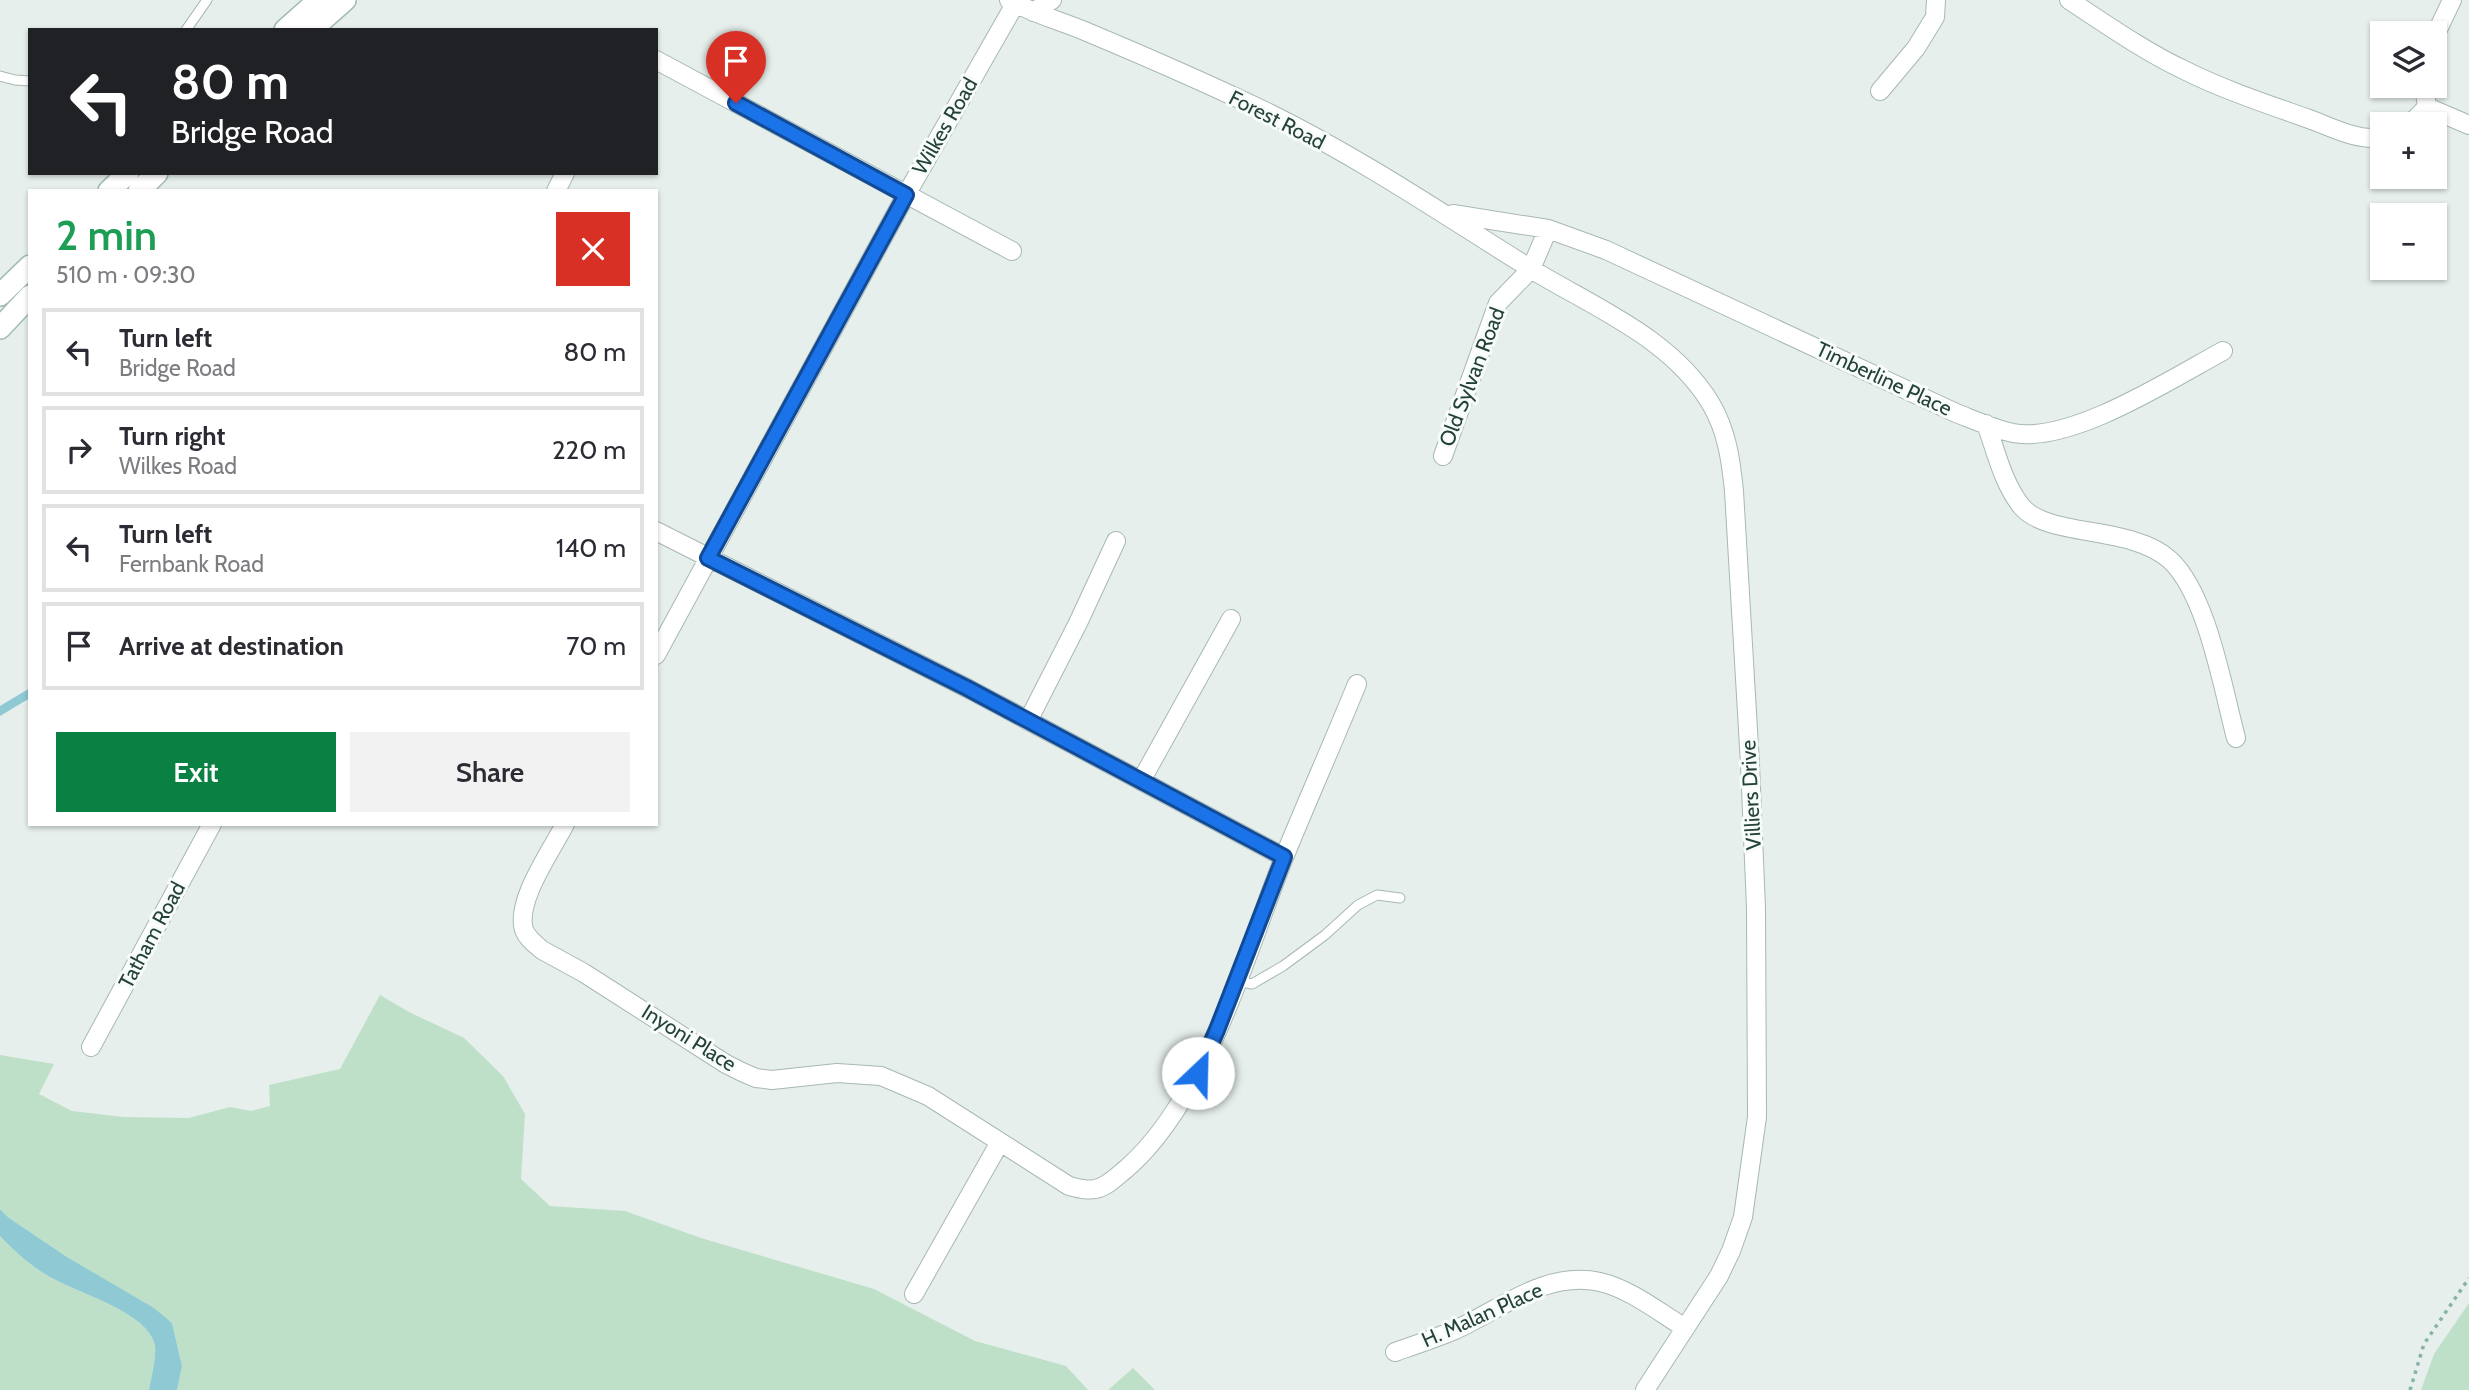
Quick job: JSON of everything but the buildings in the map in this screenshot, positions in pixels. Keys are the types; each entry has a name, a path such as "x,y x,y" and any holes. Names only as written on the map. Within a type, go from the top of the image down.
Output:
{"street":[{"path":"287,28 318,0"},
{"path":"313,28 345,0"},
{"path":"1033,12 1052,0"},
{"path":"1880,91 1916,48 1935,18 1937,0"},
{"path":"2070,0 2185,71 2253,100 2344,132 2370,138"},
{"path":"2442,21 2452,0"},
{"name":"Forest Road","path":"1012,2 1084,30 1273,116 1444,212 1531,269"},
{"name":"Wilkes Road","path":"658,651 1012,2"},
{"path":"660,62 1012,251"},
{"path":"2426,98 2427,107"},
{"path":"2422,112 2427,107"},
{"path":"2427,107 2469,125"},
{"path":"111,189 126,175"},
{"path":"141,189 155,175"},
{"name":"Timberline Place","path":"1444,212 1548,229 1606,250 1956,413 2012,433 2039,434 2104,414 2222,351"},
{"path":"1531,269 1548,229"},
{"path":"0,328 26,300 1,291 28,268"},
{"name":"Old Sylvan Road","path":"1443,456 1498,303 1531,269"},
{"name":"Villiers Drive","path":"1531,269 1628,326 1674,359 1711,404 1730,455 1750,764 1756,908 1757,1117 1743,1217 1731,1251 1719,1276 1645,1390"},
{"path":"1986,424 2007,481 2025,510 2041,519 2062,525 2136,540 2170,559 2195,594 2236,738"},
{"path":"658,532 772,588 1284,857"},
{"path":"1028,721 1116,541"},
{"path":"1141,781 1231,619"},
{"path":"1236,980 1284,857 1357,684"},
{"name":"Tatham Road","path":"91,1047 211,826"},
{"name":"Inyoni Place","path":"564,826 525,899 524,930 530,940 542,950 664,1022 726,1064 756,1078 772,1080 837,1073 881,1076 929,1096 1069,1186 1097,1189 1112,1181 1136,1160 1162,1128 1198,1073 1236,980"},
{"path":"914,1294 1000,1142"},
{"name":"H. Malan Place","path":"1395,1352 1456,1329 1524,1293 1556,1282 1581,1279 1602,1282 1630,1295 1685,1328"}],"lane":[{"path":"187,28 207,0"},
{"path":"0,76 28,81"},
{"path":"1236,980 1252,984 1283,966 1325,935 1358,905 1377,895 1400,898"}],"path":[{"path":"2410,1390 2424,1344 2469,1278"}],"green space":[{"path":"380,995 464,1038 503,1076 525,1114 521,1179 550,1206 625,1211 701,1238 874,1289 975,1341 1066,1366 1088,1390 177,1390 182,1366 172,1323 153,1308 67,1257 0,1209 0,1055 54,1064 39,1094 72,1111 123,1117 189,1118 230,1107 251,1111 270,1106 269,1085 340,1069"},
{"path":"0,1236 45,1274 122,1311 148,1331 154,1342 155,1352 149,1390 0,1390"},
{"path":"2469,1303 2469,1390 2421,1390 2434,1354"},
{"path":"1133,1368 1155,1390 1108,1390"}],"water":[{"path":"28,689 28,699 0,716 0,706"},
{"path":"0,1209 67,1257 154,1308 172,1323 182,1366 177,1390 149,1390 155,1352 154,1342 148,1331 123,1311 57,1281 16,1252 0,1236"}],"route":[{"path":"736,103 906,195 708,558 967,688 1284,857 1198,1073"}]}
